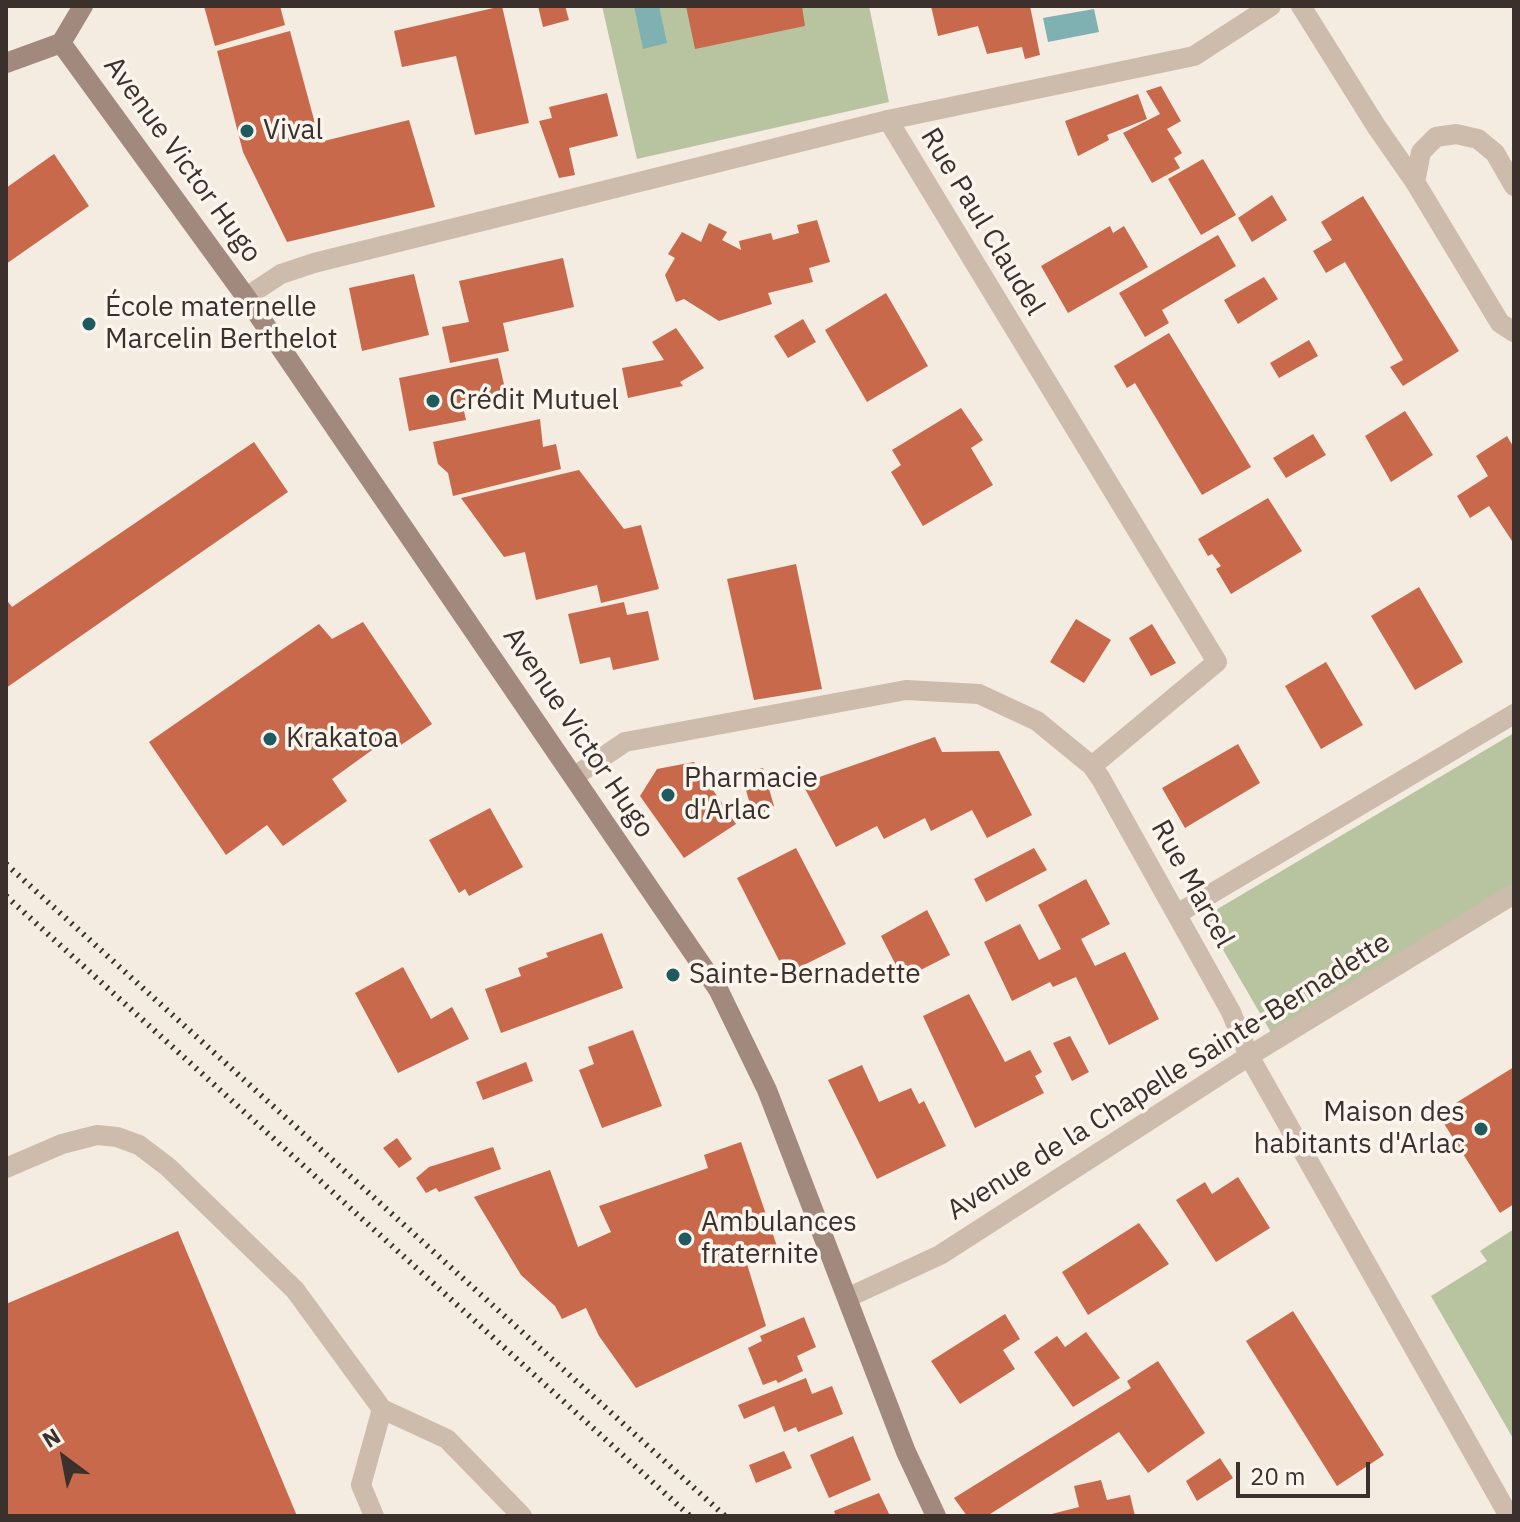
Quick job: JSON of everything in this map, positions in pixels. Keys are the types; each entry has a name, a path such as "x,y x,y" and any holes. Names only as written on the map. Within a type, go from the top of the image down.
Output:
{"street":[{"path":"6,63 61,43 83,6"},
{"path":"888,120 1194,56 1271,6"},
{"path":"1301,6 1415,182 1500,323 1514,332"},
{"name":"Avenue Victor Hugo","path":"61,43 246,297 718,989 767,1090 906,1452 936,1516"},
{"name":"Rue Paul Claudel","path":"246,297 281,274 314,263 888,120 1217,662 1092,766"},
{"path":"1415,182 1421,152 1436,137 1456,134 1478,139 1495,153 1514,186"},
{"name":"Rue Marcel","path":"575,776 625,742 906,690 979,694 1037,721 1092,766 1231,1012 1249,1056 1509,1516"},
{"path":"1177,914 1514,714"},
{"name":"Avenue de la Chapelle Sainte-Bernadette","path":"849,1297 940,1255 1249,1056 1514,894"},
{"path":"6,1168 62,1144 97,1135 117,1137 139,1145 168,1167 295,1290 382,1409 447,1439 522,1516"},
{"path":"374,1516 361,1485 382,1409"}],"green space":[{"path":"602,6 869,6 889,102 637,159"},
{"path":"1514,733 1514,885 1272,1034 1204,917"},
{"path":"1514,1229 1514,1440 1431,1296 1487,1261 1480,1251"}],"water":[{"path":"634,6 659,6 667,43 643,49"},
{"path":"1094,9 1099,32 1048,42 1043,18"}],"building":[{"path":"204,6 280,6 285,25 215,46"},
{"path":"502,6 529,123 475,135 456,56 402,67 394,31"},
{"path":"538,6 565,6 569,20 543,27"},
{"path":"686,6 802,6 805,26 695,49"},
{"path":"931,6 1030,6 1040,55 1025,59 1022,47 987,54 978,26 938,36"},
{"path":"290,31 320,142 409,120 435,207 287,242 243,152 217,51"},
{"path":"1161,86 1181,121 1167,129 1182,153 1174,158 1180,168 1152,183 1123,133 1160,114 1146,91"},
{"path":"607,93 618,136 569,148 575,175 559,178 539,121 552,118 549,107"},
{"path":"1138,94 1147,119 1107,135 1109,140 1078,156 1065,121"},
{"path":"54,154 89,206 6,264 6,188"},
{"path":"1203,159 1236,215 1201,235 1168,179"},
{"path":"1272,195 1287,220 1252,242 1238,218"},
{"path":"1363,196 1459,351 1403,386 1390,367 1403,360 1345,262 1326,273 1313,251 1332,240 1321,222"},
{"path":"817,220 830,262 809,268 813,282 768,293 772,304 719,321 684,299 676,302 665,275 675,258 668,254 682,232 701,242 709,223 727,232 722,240 741,250 739,241 771,233 773,240 799,233 797,225"},
{"path":"1110,226 1113,233 1124,226 1148,267 1068,313 1041,266"},
{"path":"1218,235 1236,266 1162,310 1169,323 1145,337 1119,293"},
{"path":"563,258 574,307 503,323 509,351 450,363 442,327 469,322 459,281"},
{"path":"414,274 429,335 362,351 349,288"},
{"path":"1264,277 1278,299 1238,324 1224,300"},
{"path":"886,293 928,366 867,402 825,330"},
{"path":"803,319 816,342 788,358 774,336"},
{"path":"676,328 704,368 680,382 683,386 628,398 622,368 664,360 652,342"},
{"path":"1169,333 1251,467 1202,495 1135,383 1127,388 1114,366"},
{"path":"1309,340 1318,356 1279,378 1270,363"},
{"path":"498,358 506,393 462,402 466,420 409,431 399,378"},
{"path":"961,408 983,440 971,448 993,485 923,526 891,472 901,465 892,450"},
{"path":"1405,411 1433,455 1391,482 1365,436"},
{"path":"540,419 543,447 556,444 561,469 453,496 448,473 438,464 433,442"},
{"path":"1313,434 1326,455 1286,478 1273,458"},
{"path":"1507,436 1514,448 1514,544 1489,506 1470,518 1457,496 1488,476 1476,456"},
{"path":"254,442 288,492 6,688 6,599 12,607"},
{"path":"579,470 624,529 641,525 659,589 601,603 597,585 536,600 525,552 504,557 461,498"},
{"path":"1268,498 1302,551 1231,594 1216,569 1221,566 1212,554 1208,556 1198,539"},
{"path":"796,564 822,689 754,700 727,579"},
{"path":"1419,587 1463,662 1415,690 1371,616"},
{"path":"624,602 627,615 648,611 659,660 613,670 610,657 580,664 568,614"},
{"path":"1076,619 1111,640 1084,683 1050,662"},
{"name":"Krakatoa","path":"363,622 432,724 398,747 390,737 332,779 347,801 283,846 267,825 226,855 149,742 319,624 332,639"},
{"path":"1152,624 1176,663 1151,676 1129,638"},
{"path":"1326,662 1363,725 1321,749 1285,686"},
{"path":"935,737 942,752 999,751 1032,815 987,838 972,810 931,831 925,818 884,839 877,826 836,847 802,783"},
{"path":"1238,744 1260,783 1185,828 1162,788"},
{"path":"694,762 736,824 684,858 640,796 657,769"},
{"path":"763,768 774,806 754,818 741,773"},
{"path":"490,808 523,867 469,896 465,889 459,893 429,840"},
{"path":"796,848 846,944 786,974 737,878"},
{"path":"1034,848 1047,870 986,902 974,879"},
{"path":"1086,879 1110,924 1081,939 1095,966 1125,952 1159,1019 1109,1045 1076,977 1053,987 1050,982 1012,1001 984,942 1020,924 1039,960 1061,949 1038,905"},
{"path":"927,910 950,955 903,979 881,936"},
{"path":"602,933 623,988 501,1033 485,989 521,976 518,968 548,957 546,953"},
{"path":"403,967 431,1019 452,1007 469,1039 398,1073 355,993"},
{"path":"969,994 1005,1062 1030,1050 1042,1072 1035,1076 1044,1093 975,1128 923,1016"},
{"path":"633,1030 662,1106 602,1128 579,1070 594,1064 588,1047"},
{"path":"1070,1036 1089,1072 1072,1081 1053,1043"},
{"path":"526,1062 533,1081 483,1100 476,1082"},
{"path":"862,1065 879,1102 911,1088 919,1104 924,1101 946,1146 877,1179 828,1080"},
{"name":"Maison des habitants d'Arlac","path":"1514,1067 1514,1204 1500,1213 1438,1114"},
{"path":"397,1138 412,1159 399,1168 383,1148"},
{"name":"Ambulances fraternite","path":"741,1142 779,1252 747,1264 766,1326 636,1388 599,1336 586,1308 562,1319 555,1306 521,1275 474,1197 550,1170 578,1247 611,1232 599,1206 708,1168 704,1155"},
{"path":"493,1147 501,1169 439,1192 436,1188 426,1193 416,1178 429,1167"},
{"path":"1238,1177 1270,1228 1216,1262 1176,1200 1205,1182 1212,1194"},
{"path":"1139,1223 1169,1264 1088,1315 1062,1272"},
{"path":"178,1231 297,1516 6,1516 6,1304"},
{"path":"1293,1311 1384,1455 1337,1486 1246,1341"},
{"path":"1005,1314 1020,1339 1003,1350 1015,1369 960,1404 931,1361"},
{"path":"804,1317 816,1347 797,1356 803,1371 778,1383 776,1380 763,1385 748,1348 762,1341 760,1336"},
{"path":"1086,1332 1120,1378 1073,1407 1034,1352 1057,1336 1065,1347"},
{"path":"1158,1361 1205,1433 1148,1473 1119,1432 987,1516 967,1516 954,1498 1131,1388 1127,1381"},
{"path":"806,1378 812,1394 832,1386 843,1414 798,1432 796,1427 784,1432 774,1406 744,1419 738,1405"},
{"path":"853,1436 871,1480 829,1498 810,1455"},
{"path":"784,1451 792,1468 756,1483 749,1465"},
{"path":"1220,1458 1233,1478 1197,1501 1186,1481"},
{"path":"1101,1480 1107,1500 1130,1495 1135,1516 1044,1516 1079,1507 1074,1486"},
{"path":"879,1493 890,1516 836,1516 834,1511"}],"railway":[{"path":"6,864 725,1516"},
{"path":"6,896 690,1516"}],"place":[{"name":"Vival","path":"247,131"},
{"name":"École maternelle Marcelin Berthelot","path":"89,324"},
{"name":"Crédit Mutuel","path":"433,401"},
{"name":"Krakatoa","path":"270,739"},
{"name":"Pharmacie d'Arlac","path":"668,795"},
{"name":"Sainte-Bernadette","path":"673,975"},
{"name":"Maison des habitants d'Arlac","path":"1481,1129"},
{"name":"Ambulances fraternite","path":"685,1239"}]}
